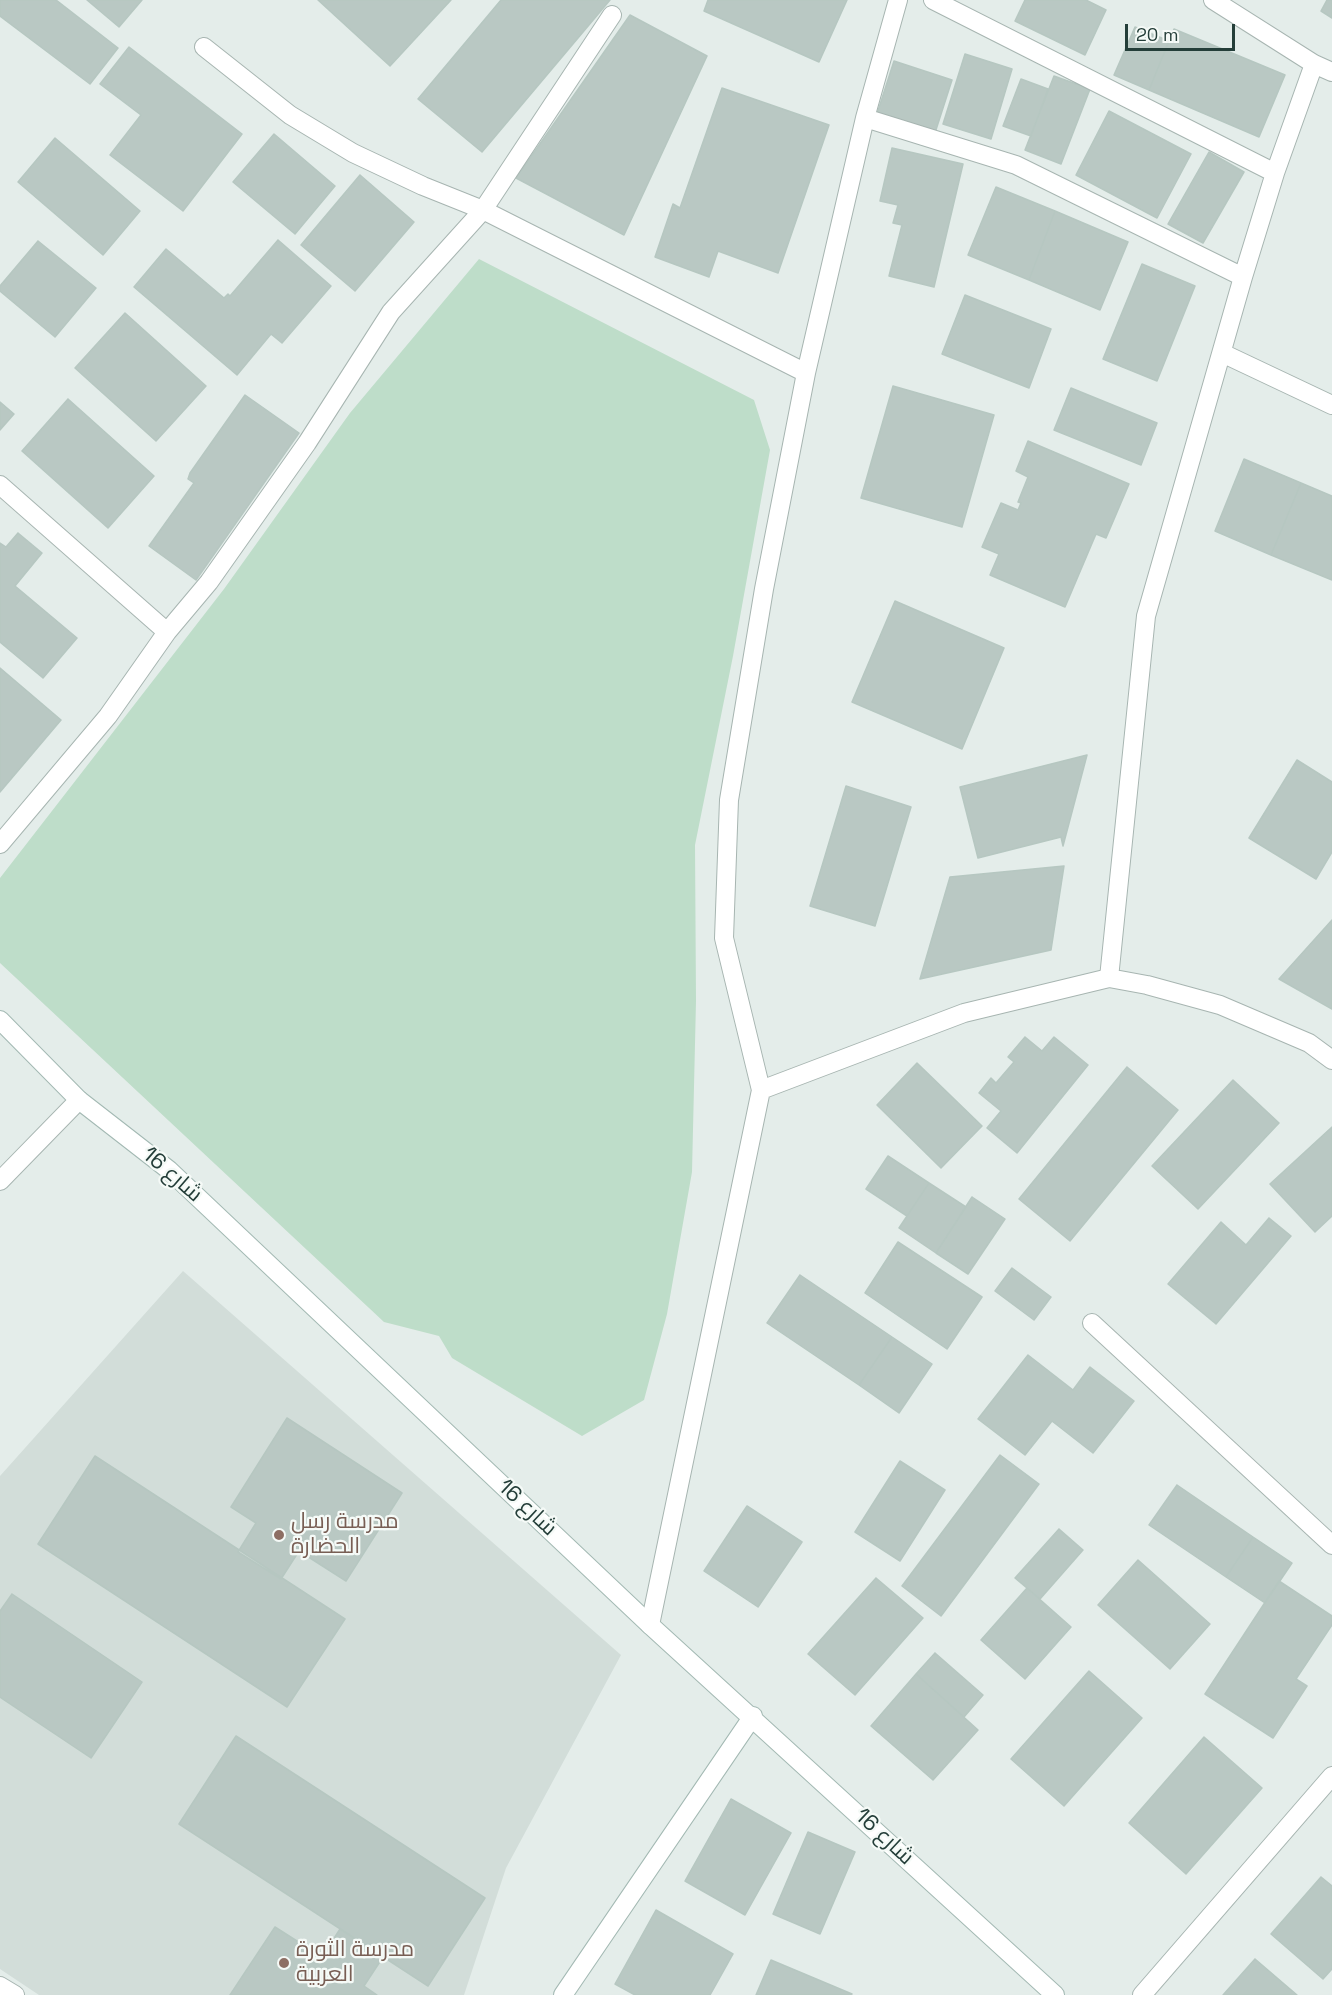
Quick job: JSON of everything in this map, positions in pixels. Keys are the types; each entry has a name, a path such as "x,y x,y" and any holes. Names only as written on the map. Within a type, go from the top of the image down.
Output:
{"street":[{"path":"650,1625 761,1090 724,938 729,800 764,589 806,373 866,118 898,0"},
{"path":"933,0 1275,173"},
{"path":"1213,0 1314,64 1332,72"},
{"path":"0,844 108,716 167,632 209,582 307,442 391,312 483,210 612,15"},
{"path":"204,47 290,115 353,153 423,186 483,210 806,373"},
{"path":"1109,978 1146,616 1243,277 1275,173 1314,64"},
{"path":"866,118 1016,165 1243,277"},
{"path":"1222,353 1332,405"},
{"path":"0,485 167,632"},
{"path":"761,1090 964,1013 1109,978 1147,985 1220,1005 1310,1043 1332,1060"},
{"name":"شارع 16","path":"0,1020 79,1100 169,1170 650,1625 753,1716 1055,1995"},
{"path":"0,1181 79,1100"},
{"path":"1092,1323 1332,1545"},
{"path":"563,1995 753,1716"},
{"path":"1142,1995 1332,1776"},
{"path":"0,1986 15,1995"}],"shaded area":[{"path":"183,1271 621,1655 506,1868 464,1995 39,1995 0,1969 0,1476"}],"green space":[{"path":"479,259 754,400 770,450 733,656 695,845 696,1001 692,1172 667,1314 644,1400 582,1436 452,1358 439,1336 384,1322 0,963 0,878 224,589 350,413"}],"building":[{"path":"0,0 56,0 118,48 90,84 0,16"},
{"path":"87,0 142,0 119,27"},
{"path":"318,0 451,0 390,66"},
{"path":"501,0 610,0 482,152 418,99"},
{"path":"708,0 847,0 819,62 704,11"},
{"path":"1025,0 1086,0 1106,10 1085,55 1015,21"},
{"path":"1327,0 1332,0 1332,18 1321,11"},
{"path":"630,15 707,56 624,235 516,178"},
{"path":"1135,27 1169,41 1149,90 1114,75"},
{"path":"1174,29 1285,75 1259,137 1149,90"},
{"path":"129,47 242,134 183,211 110,155 141,115 100,84"},
{"path":"965,54 1012,69 991,139 943,124"},
{"path":"894,61 952,80 934,136 876,117"},
{"path":"1054,76 1090,89 1061,164 1025,150"},
{"path":"1021,79 1048,89 1031,136 1003,126"},
{"path":"722,88 829,125 778,273 718,251 709,277 655,257 673,204 680,208"},
{"path":"1109,111 1191,154 1157,218 1076,175"},
{"path":"274,134 335,186 295,234 233,182"},
{"path":"55,138 140,211 103,255 18,182"},
{"path":"892,148 963,164 934,287 889,276 902,225 893,223 898,205 880,201"},
{"path":"1209,152 1244,172 1203,243 1168,224"},
{"path":"360,175 414,222 355,291 301,245"},
{"path":"996,187 1055,211 1029,280 968,255"},
{"path":"1055,211 1128,242 1100,310 1029,280"},
{"path":"278,240 331,286 282,343 271,334 237,375 134,287 166,249 224,298 228,294 230,296"},
{"path":"38,241 96,288 55,337 0,291 0,286"},
{"path":"1142,264 1195,286 1157,381 1103,359"},
{"path":"965,295 1051,329 1029,388 942,354"},
{"path":"125,313 206,386 156,441 75,368"},
{"path":"893,386 994,415 962,527 861,498"},
{"path":"1071,388 1157,423 1141,465 1054,430"},
{"path":"245,395 299,433 196,580 149,546 194,483 188,479 190,473"},
{"path":"68,399 154,476 108,528 22,451"},
{"path":"0,402 14,414 0,430"},
{"path":"1028,441 1129,484 1106,538 1096,534 1065,607 990,575 999,554 982,547 1001,503 1018,510 1021,503 1018,502 1028,477 1016,471"},
{"path":"1244,459 1301,483 1271,555 1215,531"},
{"path":"1301,483 1332,496 1332,580 1271,555"},
{"path":"18,533 42,553 15,586 77,638 43,678 0,642 0,543 6,547"},
{"path":"895,601 1004,648 962,749 852,702"},
{"path":"0,668 61,720 0,792"},
{"path":"1087,755 1063,846 1061,837 978,858 960,787"},
{"path":"1297,760 1332,782 1332,852 1316,879 1249,838"},
{"path":"846,786 911,807 875,926 810,906"},
{"path":"1064,866 1051,950 920,979 950,877"},
{"path":"1332,920 1332,1009 1279,979"},
{"path":"1025,1037 1042,1051 1054,1037 1088,1065 1017,1153 987,1128 1001,1111 979,1093 991,1078 996,1083 1014,1062 1008,1057"},
{"path":"917,1063 982,1126 941,1168 877,1105"},
{"path":"1127,1067 1178,1110 1070,1241 1019,1199"},
{"path":"1233,1080 1279,1123 1198,1209 1152,1166"},
{"path":"1332,1127 1332,1216 1315,1232 1270,1184"},
{"path":"888,1156 929,1183 907,1216 866,1189"},
{"path":"929,1183 966,1207 936,1253 899,1228"},
{"path":"972,1197 1005,1219 968,1274 936,1253"},
{"path":"1269,1218 1291,1236 1216,1324 1168,1284 1221,1222 1246,1245"},
{"path":"898,1242 982,1297 947,1349 865,1293"},
{"path":"1012,1268 1051,1297 1034,1320 995,1291"},
{"path":"800,1275 892,1337 859,1385 767,1323"},
{"path":"892,1337 932,1364 899,1413 859,1385"},
{"path":"1028,1355 1073,1390 1090,1367 1134,1401 1093,1453 1052,1421 1025,1455 978,1419"},
{"path":"287,1418 402,1493 346,1581 299,1551 281,1579 238,1552 256,1523 231,1507"},
{"path":"1000,1455 1039,1484 941,1616 902,1586"},
{"path":"95,1456 345,1619 287,1707 38,1544"},
{"path":"900,1461 945,1490 900,1561 855,1532"},
{"path":"1177,1485 1253,1537 1226,1577 1149,1525"},
{"path":"747,1506 802,1542 758,1607 704,1571"},
{"path":"1059,1529 1083,1550 1040,1599 1015,1578"},
{"path":"1253,1537 1292,1563 1265,1603 1226,1577"},
{"path":"1138,1560 1210,1624 1170,1669 1098,1605"},
{"path":"876,1578 923,1618 855,1695 808,1654"},
{"path":"1279,1581 1332,1616 1332,1625 1296,1679 1307,1686 1273,1738 1205,1694"},
{"path":"1027,1588 1071,1627 1025,1679 981,1640"},
{"path":"12,1594 142,1682 91,1758 0,1697 0,1611"},
{"path":"935,1653 983,1695 964,1717 916,1674"},
{"path":"1089,1671 1142,1718 1064,1806 1011,1759"},
{"path":"916,1674 978,1730 933,1780 871,1726"},
{"path":"236,1736 485,1898 428,1986 179,1824"},
{"path":"1204,1737 1262,1788 1186,1874 1129,1823"},
{"path":"731,1799 791,1833 745,1915 685,1881"},
{"path":"808,1832 855,1852 820,1934 773,1914"},
{"path":"1321,1877 1332,1886 1332,1969 1323,1979 1271,1934"},
{"path":"656,1910 733,1954 710,1995 635,1995 615,1984"},
{"path":"275,1927 322,1957 340,1929 383,1957 364,1986 377,1995 230,1995"},
{"path":"1255,1959 1297,1995 1223,1995"},
{"path":"771,1960 852,1994 756,1995"}],"place":[{"name":"مدرسة رسل الحضارة","path":"279,1535"},
{"name":"مدرسة الثورة العربية","path":"284,1963"}]}
